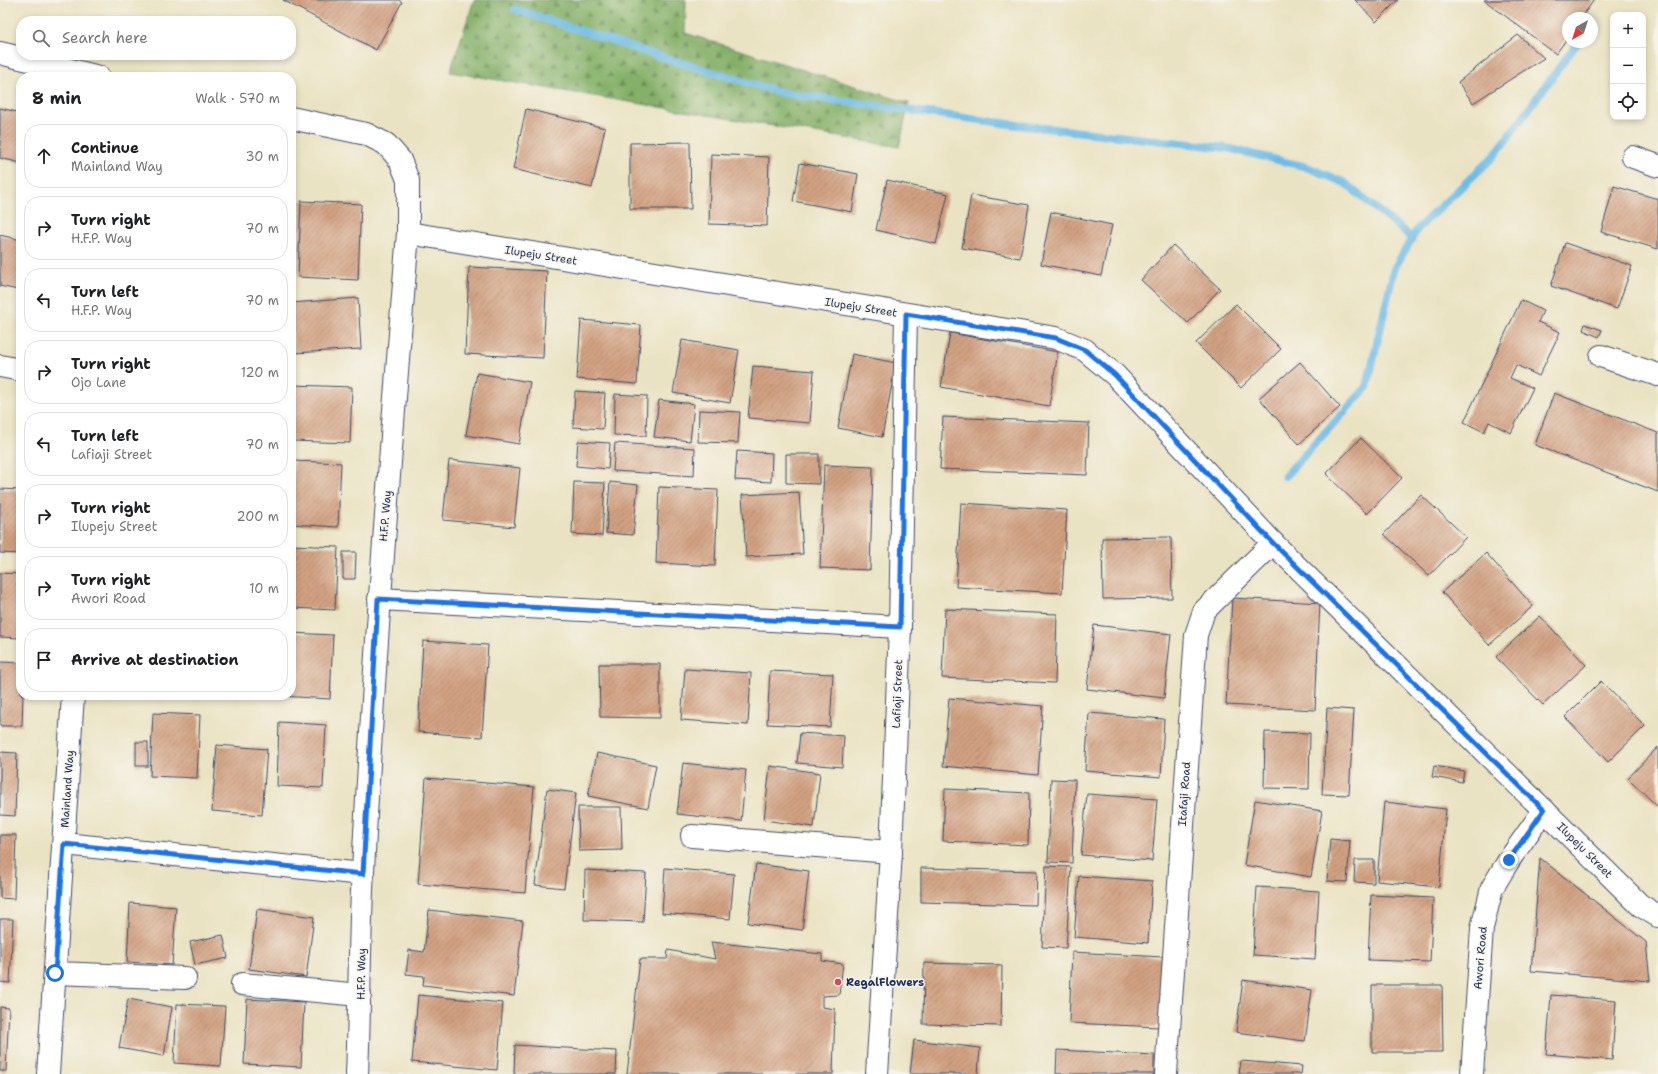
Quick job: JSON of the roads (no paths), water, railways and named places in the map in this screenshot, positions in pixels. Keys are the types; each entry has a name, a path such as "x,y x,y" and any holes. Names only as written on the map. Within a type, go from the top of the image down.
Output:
{"street":[{"path":"0,53 16,57"},
{"path":"29,60 79,72"},
{"name":"H.F.P. Way","path":"296,119 366,134 386,144 400,160 408,180 408,233 378,599 363,874 357,1074"},
{"path":"1633,157 1658,166"},
{"name":"Ilupeju Street","path":"408,233 1056,338 1085,350 1115,375 1273,543 1640,905 1658,916"},
{"name":"Lafiaji Street","path":"877,1074 891,852 900,627 906,314"},
{"path":"1601,356 1658,375"},
{"path":"0,366 16,369"},
{"name":"Itafaji Road","path":"1166,1074 1196,636 1204,611 1273,543"},
{"path":"378,599 900,627"},
{"name":"Mainland Way","path":"48,1074 73,700"},
{"name":"Awori Road","path":"1472,1074 1482,928 1492,888 1509,860 1544,810"},
{"path":"692,836 891,852"},
{"path":"64,844 363,874"},
{"path":"55,973 185,978"},
{"path":"242,984 360,995"}],"waterway":[{"path":"515,9 655,55 783,93 1009,124 1227,148 1307,167 1345,183 1412,238"},
{"path":"1285,476 1367,387 1394,269 1418,228 1494,156 1574,48"}],"place":[{"name":"RegalFlowers","path":"838,982"}]}
